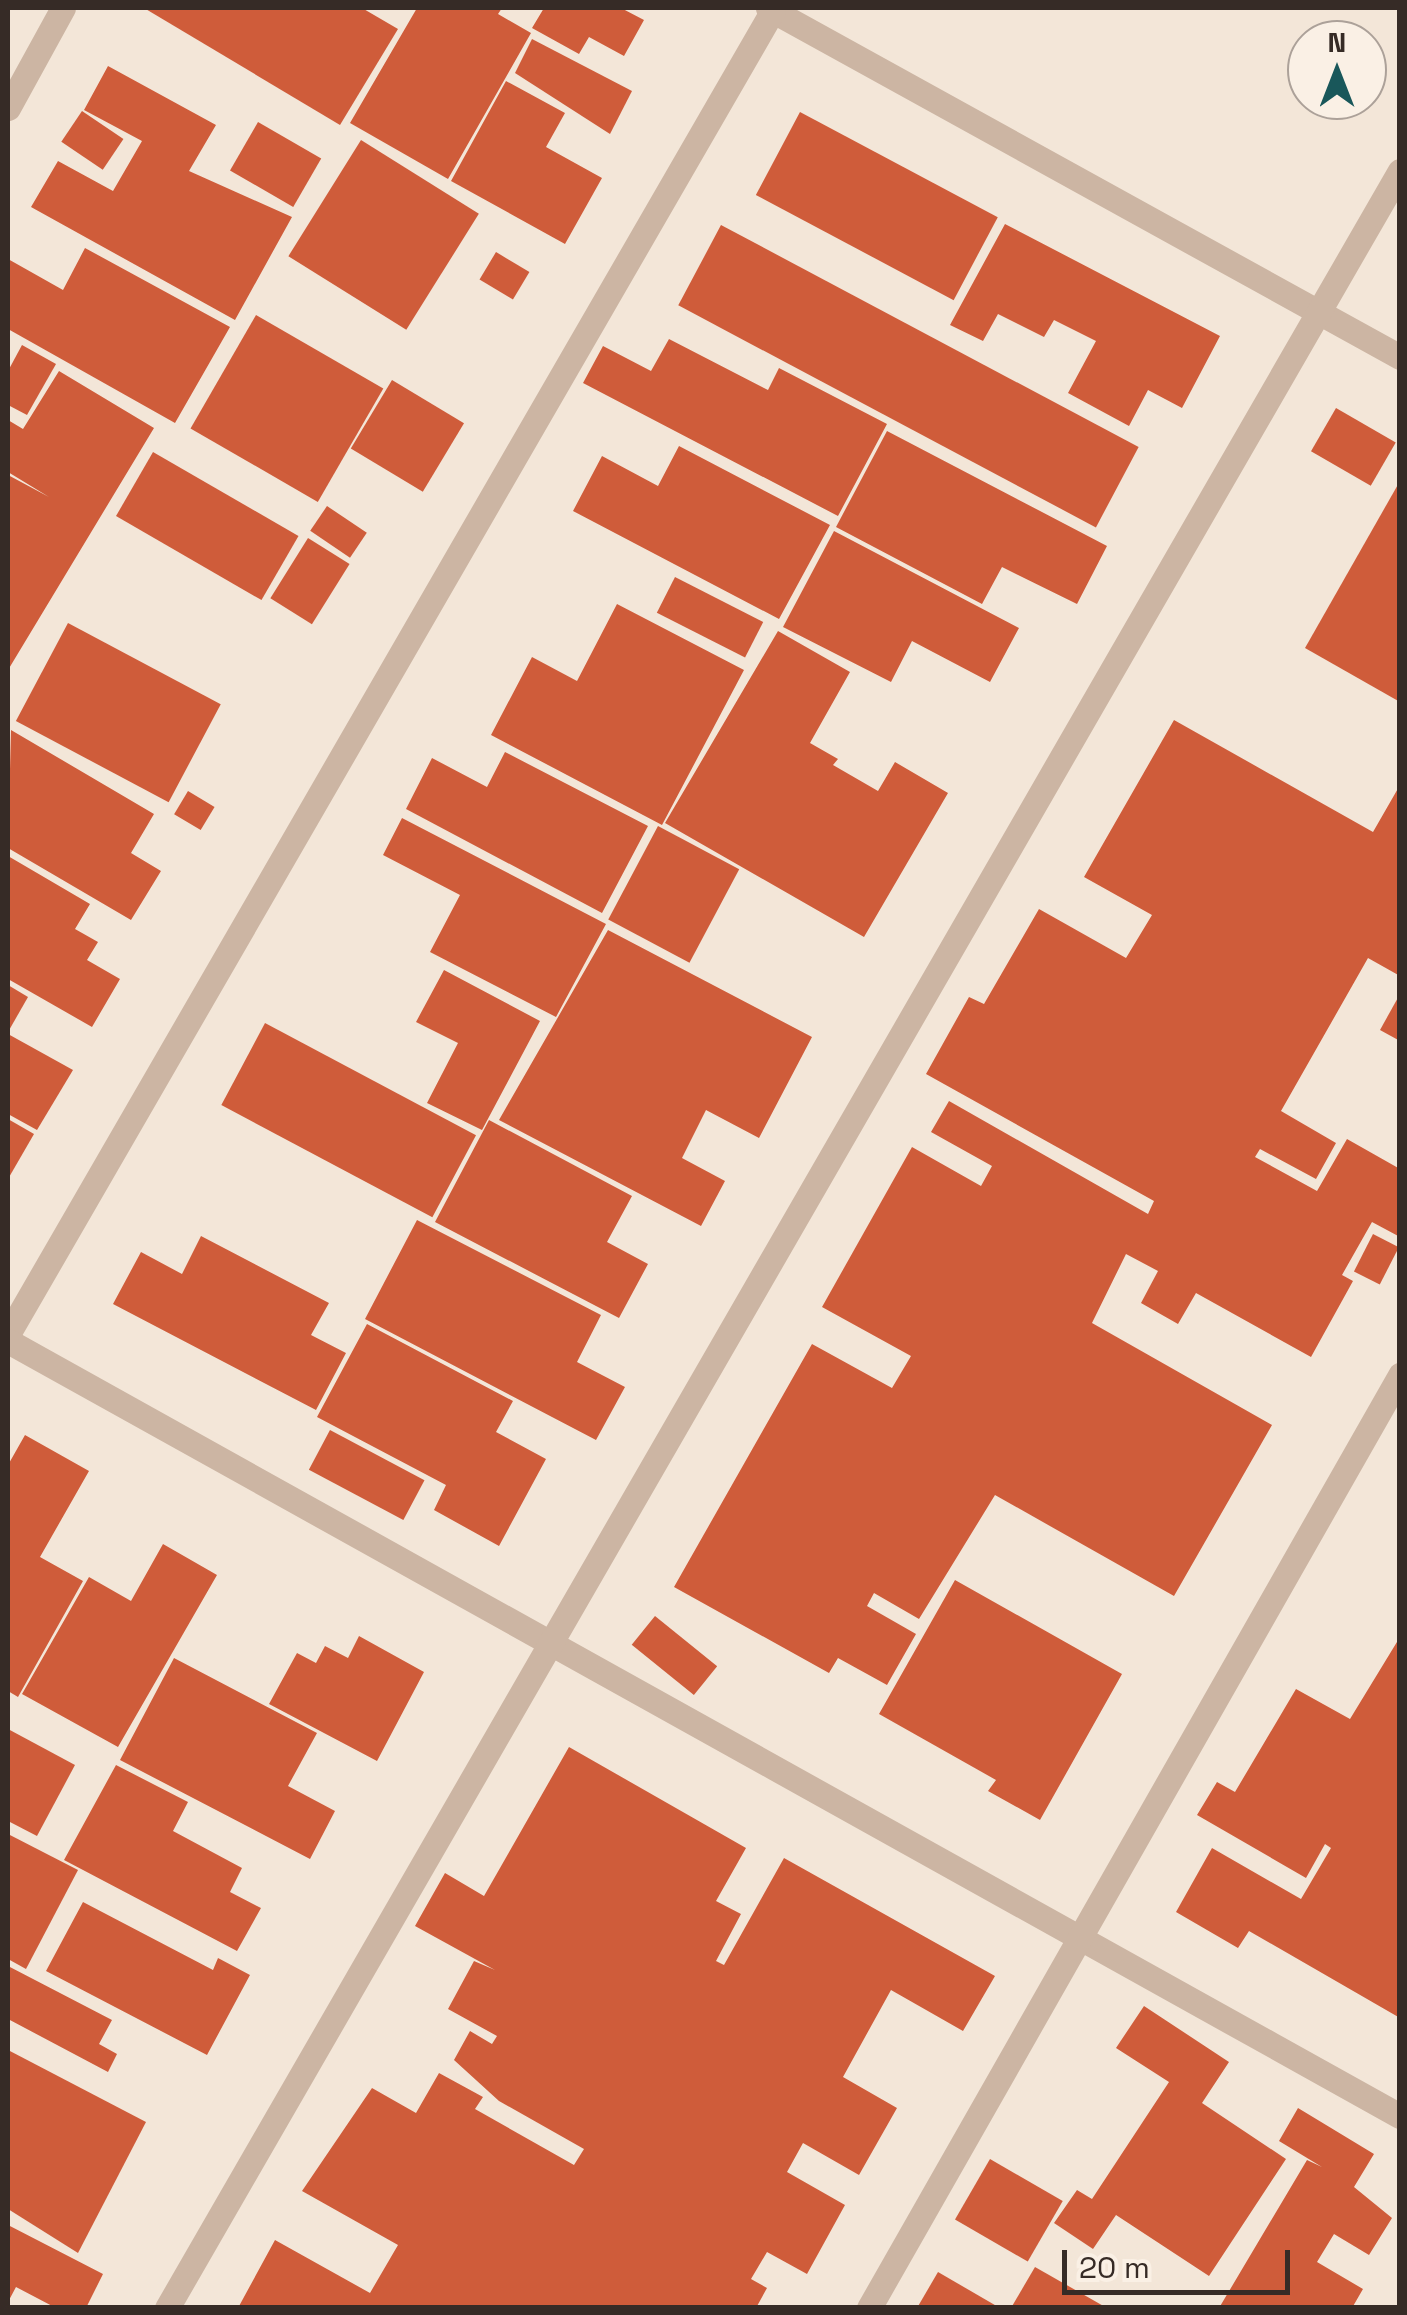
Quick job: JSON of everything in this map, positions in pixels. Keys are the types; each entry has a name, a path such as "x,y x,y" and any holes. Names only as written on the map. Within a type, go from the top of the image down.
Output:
{"street":[{"path":"8,108 63,8"},
{"path":"1400,357 771,9 8,1338 550,1646 1083,1932 1400,2116"},
{"path":"166,2308 1400,171"},
{"path":"869,2308 1400,1374"}],"building":[{"path":"144,8 362,8 398,29 340,125"},
{"path":"417,8 502,8 498,14 531,33 448,179 350,123"},
{"path":"544,8 621,8 644,20 624,56 589,37 579,54 532,28"},
{"path":"532,39 632,91 610,134 515,73"},
{"path":"108,66 216,125 189,171 292,217 235,320 31,207 58,161 113,191 142,141 84,110"},
{"path":"506,81 565,113 546,147 602,178 565,244 451,181"},
{"path":"82,111 123,139 103,170 61,142"},
{"path":"800,112 998,217 954,300 756,195"},
{"path":"258,122 321,158 293,207 230,170"},
{"path":"361,140 479,214 406,330 288,256"},
{"path":"1005,224 1220,336 1182,408 1148,390 1129,426 1068,393 1096,341 1054,320 1044,337 998,314 983,341 950,325"},
{"path":"721,225 1139,447 1096,527 678,305"},
{"path":"85,248 230,327 175,423 8,329 8,259 63,290"},
{"path":"496,252 529,272 513,300 480,279"},
{"path":"256,315 383,388 318,502 190,428"},
{"path":"669,339 768,390 779,368 887,424 838,516 583,383 603,346 651,371"},
{"path":"22,345 56,364 27,415 8,405 8,371"},
{"path":"59,371 154,428 8,670 8,475 49,497 8,472 8,420 23,429"},
{"path":"392,380 464,423 423,492 351,449"},
{"path":"1336,408 1396,443 1371,486 1311,451"},
{"path":"887,431 1107,546 1077,604 1002,567 982,604 836,527"},
{"path":"679,446 830,525 779,619 573,511 602,456 658,486"},
{"path":"153,452 298,536 261,600 116,516"},
{"path":"1400,481 1400,702 1305,648"},
{"path":"327,506 367,533 350,558 310,531"},
{"path":"834,531 1019,628 990,682 912,641 891,682 783,627"},
{"path":"308,538 350,564 312,624 270,598"},
{"path":"675,577 763,622 745,658 657,613"},
{"path":"617,604 744,670 662,825 491,735 532,657 577,681"},
{"path":"68,623 221,704 169,802 16,721"},
{"path":"778,631 850,672 810,743 838,759 833,765 878,791 895,762 948,793 864,937 665,823"},
{"path":"1174,720 1373,832 1400,785 1400,976 1368,958 1281,1111 1336,1143 1316,1179 1260,1149 1255,1157 1317,1191 1347,1139 1400,1169 1400,1237 1372,1222 1342,1275 1353,1281 1311,1357 1196,1293 1178,1324 1141,1303 1158,1271 1126,1254 1092,1323 1272,1425 1174,1596 995,1495 919,1619 874,1593 867,1606 916,1634 887,1685 838,1658 829,1673 674,1587 812,1344 892,1388 911,1356 822,1307 912,1147 981,1186 992,1166 931,1132 949,1101 1148,1214 1154,1201 926,1074 969,997 984,1004 1039,909 1126,958 1152,915 1084,877"},
{"path":"11,730 154,814 131,853 161,871 131,920 8,848"},
{"path":"505,752 648,826 602,913 406,809 432,758 487,787"},
{"path":"188,791 215,807 201,830 174,814"},
{"path":"402,818 606,924 556,1017 430,952 460,895 383,855"},
{"path":"658,826 739,869 689,963 608,920"},
{"path":"8,856 90,904 75,929 98,942 87,960 120,979 92,1027 8,979"},
{"path":"608,930 812,1037 759,1138 706,1110 682,1158 725,1181 701,1226 499,1120"},
{"path":"444,970 540,1021 482,1130 427,1103 458,1043 416,1022"},
{"path":"8,985 28,997 8,1032"},
{"path":"1400,994 1400,1041 1380,1030"},
{"path":"265,1023 476,1135 432,1217 221,1105"},
{"path":"8,1034 73,1070 37,1130 8,1114"},
{"path":"8,1119 34,1134 8,1179"},
{"path":"489,1120 632,1196 607,1242 648,1264 619,1318 435,1222"},
{"path":"417,1220 601,1315 577,1362 625,1387 596,1440 365,1319"},
{"path":"1373,1234 1399,1247 1380,1285 1354,1271"},
{"path":"201,1236 329,1303 311,1335 346,1353 316,1410 113,1304 141,1252 182,1274"},
{"path":"367,1324 513,1401 496,1432 546,1459 499,1546 434,1510 446,1485 317,1417"},
{"path":"330,1430 424,1480 403,1520 309,1470"},
{"path":"25,1435 89,1471 40,1557 83,1581 18,1697 8,1691 8,1465"},
{"path":"163,1544 217,1575 118,1747 22,1694 89,1577 131,1601"},
{"path":"955,1580 1122,1674 1040,1820 988,1791 996,1780 879,1714"},
{"path":"655,1616 717,1666 694,1695 632,1645"},
{"path":"359,1636 424,1672 377,1761 269,1704 297,1653 316,1663 325,1646 348,1658"},
{"path":"1400,1637 1400,2018 1249,1931 1238,1948 1176,1912 1212,1848 1301,1899 1331,1848 1325,1844 1306,1878 1197,1815 1217,1782 1235,1792 1296,1689 1350,1719"},
{"path":"174,1658 317,1733 288,1786 335,1811 310,1859 120,1760"},
{"path":"8,1729 75,1765 37,1836 8,1821"},
{"path":"569,1747 746,1848 716,1901 741,1914 716,1961 724,1965 784,1858 995,1976 963,2031 891,1990 843,2077 897,2108 859,2175 803,2143 787,2172 845,2205 807,2274 767,2252 751,2279 767,2288 756,2308 238,2308 275,2240 370,2293 398,2245 302,2191 372,2088 416,2113 439,2073 483,2097 475,2109 574,2165 584,2149 499,2101 454,2060 470,2031 492,2044 497,2036 448,2009 474,1961 495,1970 415,1926 445,1873 484,1896"},
{"path":"116,1765 188,1802 173,1831 242,1868 230,1892 261,1908 237,1951 64,1860"},
{"path":"8,1834 78,1870 26,1969 8,1959"},
{"path":"83,1902 213,1970 218,1958 250,1975 207,2055 46,1971"},
{"path":"8,1966 112,2020 99,2044 117,2054 108,2072 8,2019"},
{"path":"1144,2006 1229,2062 1202,2103 1286,2159 1209,2276 1116,2215 1093,2249 1054,2223 1077,2190 1092,2199 1169,2082 1116,2048"},
{"path":"8,2050 146,2122 78,2253 8,2209"},
{"path":"1298,2108 1374,2154 1354,2187 1392,2218 1369,2255 1334,2234 1317,2262 1363,2289 1352,2308 1219,2308 1307,2160 1322,2167 1279,2141"},
{"path":"990,2159 1063,2201 1028,2262 955,2220"},
{"path":"8,2225 103,2274 86,2308 56,2308 16,2287 8,2302"},
{"path":"1035,2267 1107,2308 1011,2308"},
{"path":"938,2272 1000,2308 917,2308"}]}
